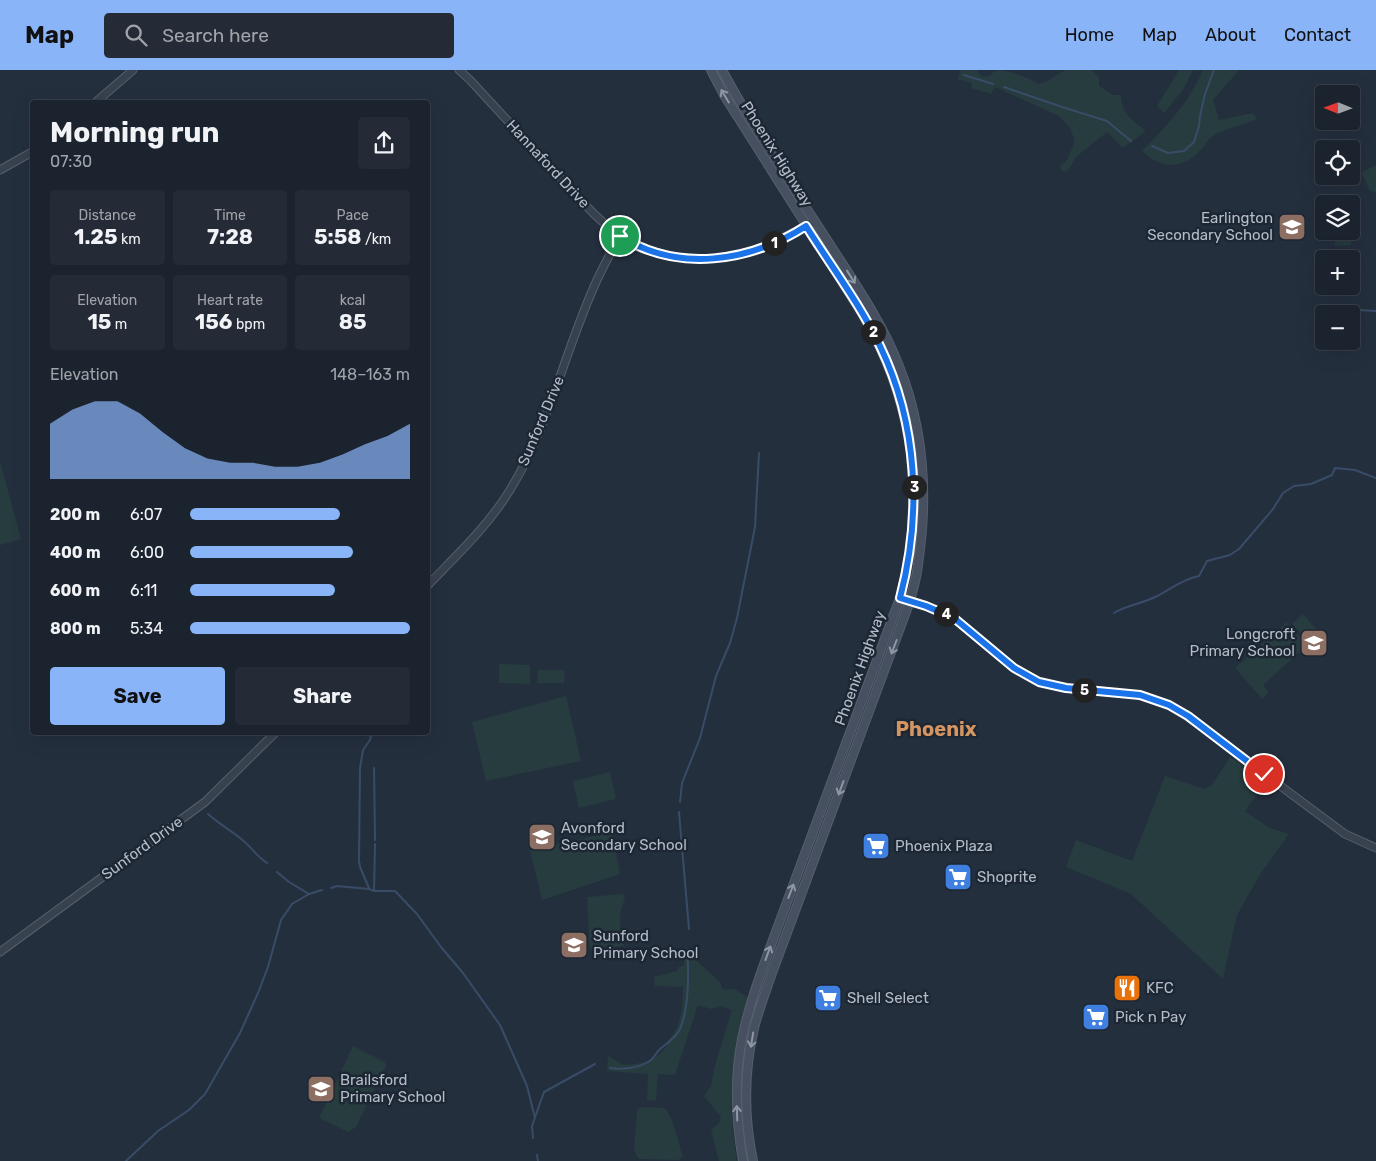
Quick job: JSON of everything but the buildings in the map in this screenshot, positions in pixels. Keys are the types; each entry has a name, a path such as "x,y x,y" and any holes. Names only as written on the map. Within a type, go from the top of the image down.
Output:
{"main road":[{"name":"Phoenix Highway","path":"711,70 724,95 860,310 880,345 890,367 903,410 912,453 914,507 909,560 900,598 774,937 749,1010 742,1040 737,1078 738,1121 743,1161"},
{"name":"Phoenix Highway","path":"722,70 880,325 900,367 911,403 920,447 924,496 918,566 910,601 772,973 754,1028 747,1088 747,1115 754,1161"}],"street":[{"path":"98,100 133,70"},
{"name":"Hannaford Drive","path":"459,70 586,207 632,244 660,254 683,258 714,259 759,250 815,221"},
{"path":"0,170 30,153"},
{"name":"Sunford Drive","path":"430,583 478,532 510,491 520,473 541,427 597,280 620,236"},
{"path":"900,598 926,606 954,618 1014,668 1039,682 1066,688 1140,695 1169,705 1188,716 1345,834 1376,848"},
{"name":"Sunford Drive","path":"0,952 205,802 273,735"}],"green space":[{"path":"961,70 977,70 981,76 987,77 997,70 1003,71 1019,75 1039,84 1065,70 1092,70 1099,77 1099,86 1113,95 1121,95 1125,111 1132,120 1146,131 1123,148 1107,132 1076,157 1067,172 1061,171 1060,166 1067,160 1075,141 1070,128 1059,116 995,87 991,94 971,88 972,83 958,79"},
{"path":"1179,70 1193,70 1183,90 1164,113 1157,106"},
{"path":"1203,70 1239,70 1213,100 1219,120 1253,113 1257,119 1213,136 1200,151 1186,161 1171,165 1157,162 1142,151 1184,103"},
{"path":"1376,165 1376,192 1370,191 1361,172"},
{"path":"1335,240 1351,240 1351,245 1335,246"},
{"path":"0,461 21,539 0,545"},
{"path":"1303,614 1320,633 1310,643 1292,624"},
{"path":"1287,622 1307,645 1263,685 1269,693 1262,699 1235,668"},
{"path":"499,664 530,665 530,684 499,683"},
{"path":"538,670 565,670 564,683 537,683"},
{"path":"566,696 581,761 486,781 472,722"},
{"path":"1230,757 1266,783 1245,811 1268,827 1289,834 1261,873 1237,915 1223,979 1131,894 1066,867 1076,840 1132,861 1165,776 1204,789 1212,785"},
{"path":"610,772 616,799 579,808 573,781"},
{"path":"612,832 620,874 542,900 530,850"},
{"path":"623,894 625,899 622,905 620,922 624,946 590,950 587,897"},
{"path":"689,950 700,964 721,983 721,987 724,990 734,989 748,997 742,1017 732,1078 732,1119 737,1161 719,1161 711,1130 719,1123 721,1117 704,1096 711,1086 714,1069 732,1010 721,1006 711,1009 698,1005 675,1075 658,1074 656,1100 647,1101 648,1074 607,1071 608,1056 624,1065 635,1064 653,1060 666,1047 680,1020 683,987 655,986 654,977 677,971 679,967 684,965 685,953"},
{"path":"353,1046 385,1062 386,1066 356,1127 348,1132 319,1118"},
{"path":"639,1108 664,1108 668,1112 683,1156 682,1158 678,1160 640,1159 637,1157 634,1149 637,1112"}],"waterway":[{"path":"1152,146 1168,153 1184,151 1194,142 1205,94 1214,70"},
{"path":"964,75 993,84"},
{"path":"1004,87 1107,121 1131,141"},
{"path":"1360,310 1376,311"},
{"path":"680,802 682,783 700,738 716,676 730,643 737,618 755,527 759,453"},
{"path":"1114,613 1150,599 1182,582 1199,576 1207,561 1230,555 1239,549 1273,509 1283,493 1294,486 1311,484 1332,475 1335,468 1355,470 1376,478"},
{"path":"369,888 359,861 360,768 363,750 371,735"},
{"path":"374,768 375,840"},
{"path":"679,812 689,929"},
{"path":"208,814 244,841 267,863"},
{"path":"374,891 375,844"},
{"path":"277,872 309,894 322,890"},
{"path":"331,888 337,886 374,891 395,891 417,914 463,973 500,1025 527,1086 535,1118"},
{"path":"126,1161 158,1131 189,1110 205,1094 240,1033 258,993 268,967 281,920 292,904 309,894"},
{"path":"610,1068 629,1068 650,1061 678,1033 683,1021 687,1001 687,949"},
{"path":"533,1138 532,1126 544,1092 595,1064"},
{"path":"537,1155 538,1161"}],"place":[{"name":"Earlington Secondary School","path":"1292,227"},
{"name":"Longcroft Primary School","path":"1314,643"},
{"name":"Avonford Secondary School","path":"542,837"},
{"name":"Phoenix Plaza","path":"876,846"},
{"name":"Shoprite","path":"958,877"},
{"name":"Sunford Primary School","path":"574,945"},
{"name":"KFC","path":"1127,988"},
{"name":"Shell Select","path":"828,998"},
{"name":"Pick n Pay","path":"1096,1017"},
{"name":"Brailsford Primary School","path":"321,1089"}],"district":[{"name":"Phoenix","path":"936,729"}],"route":[{"path":"620,236 632,244 660,254 683,258 714,259 759,250 806,226 870,326 890,367 898,390 912,453 914,507 909,560 900,598 940,611 954,618 1004,661 1024,675 1039,682 1066,688 1140,695 1169,705 1188,716 1264,774"}]}
